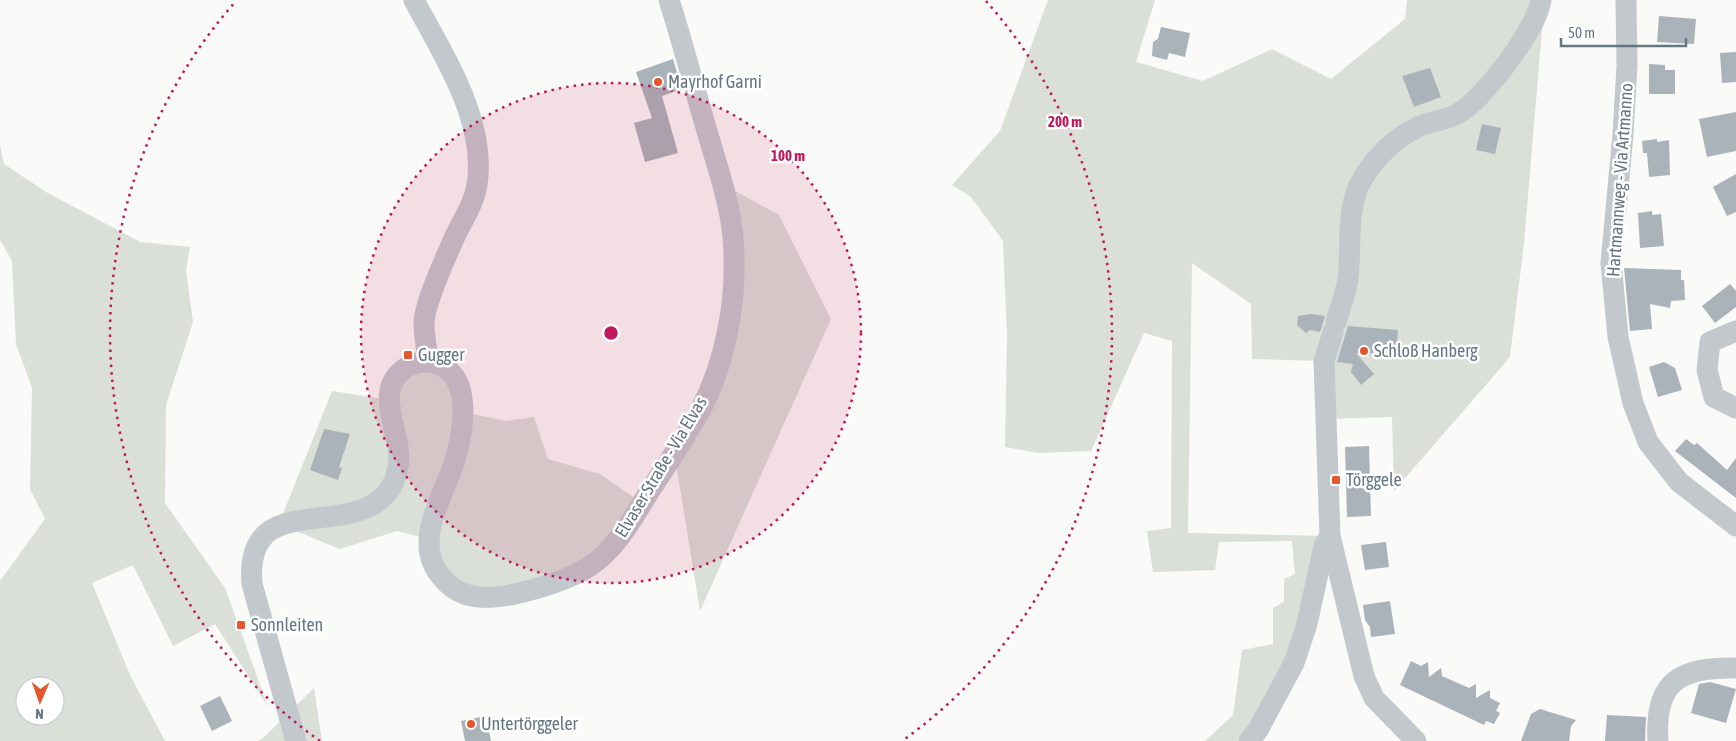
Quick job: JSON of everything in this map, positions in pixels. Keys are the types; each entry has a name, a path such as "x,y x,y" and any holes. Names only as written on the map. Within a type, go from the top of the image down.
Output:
{"street":[{"path":"296,741 252,584 251,565 255,550 264,535 279,524 307,518 346,514 370,508 389,492 396,474 399,455 389,400 393,381 402,370 413,364 428,362 424,323 426,308 456,235 472,203 478,165 472,123 464,99 414,0"},
{"name":"Elvaser Straße - Via Elvas","path":"428,362 442,366 454,375 461,390 463,412 456,460 444,489 429,539 431,560 443,579 455,589 477,597 502,596 566,579 592,565 613,546 701,408 718,363 733,292 733,237 723,188 669,0"},
{"path":"1416,741 1374,698 1364,676 1330,536 1324,361 1348,280 1353,202 1362,180 1379,156 1397,141 1418,127 1457,115 1477,100 1499,76 1528,29 1541,0"},
{"name":"Hartmannweg - Via Artmanno","path":"1626,0 1627,66 1623,134 1611,263 1618,337 1633,403 1648,442 1679,482 1736,526"},
{"path":"1736,331 1710,342 1706,370 1714,397 1736,408"},
{"path":"1249,741 1258,730 1294,663 1307,624 1324,546 1330,536"},
{"path":"1658,741 1662,697 1671,682 1684,676 1716,668 1736,668"}],"shaded area":[{"path":"1048,0 1155,0 1136,62 1203,81 1272,49 1331,79 1405,19 1407,0 1550,0 1550,6 1542,30 1524,243 1510,357 1394,491 1392,417 1325,419 1324,361 1252,359 1251,304 1192,263 1188,533 1330,536 1307,624 1249,741 1205,741 1233,715 1242,650 1273,644 1273,608 1284,602 1284,579 1295,574 1292,541 1219,542 1215,570 1153,572 1147,531 1171,528 1172,341 1144,333 1091,451 1038,453 1005,447 1007,336 1003,241 971,197 952,185 1000,131"},
{"path":"0,145 4,164 46,192 140,242 190,247 186,270 193,322 166,405 165,503 225,588 268,707 215,624 173,646 133,565 92,583 130,675 165,741 0,741 0,581 45,519 30,489 32,388 16,344 12,261 0,240"},
{"path":"723,188 737,192 779,215 831,319 700,611 677,470 666,467 728,325"},
{"path":"442,366 463,412 506,421 534,417 548,459 600,474 642,503 613,546 502,596 455,589 428,539 397,531 340,549 279,524 332,391 389,400 393,381"},
{"path":"314,688 322,741 258,741 263,738"}],"building":[{"path":"1659,16 1696,19 1694,44 1657,42"},
{"path":"1161,27 1190,33 1185,57 1169,53 1167,60 1152,56 1153,42 1158,39"},
{"path":"1736,52 1736,82 1722,83 1720,53"},
{"path":"673,59 682,89 662,96 678,153 645,162 634,123 652,118 636,72"},
{"path":"1649,64 1665,65 1665,70 1675,70 1675,94 1649,94"},
{"path":"1430,68 1441,97 1414,107 1402,76"},
{"path":"1736,112 1736,151 1707,157 1699,119"},
{"path":"1482,124 1501,128 1495,154 1476,150"},
{"path":"1657,139 1657,142 1669,140 1670,175 1649,177 1647,153 1643,153 1642,141"},
{"path":"1736,174 1736,212 1727,216 1713,187"},
{"path":"1652,211 1652,215 1661,214 1664,246 1640,248 1638,213"},
{"path":"1624,268 1681,270 1681,280 1684,280 1685,300 1671,301 1670,308 1650,304 1652,329 1630,331"},
{"path":"1730,284 1736,291 1736,307 1715,323 1702,306"},
{"path":"1311,314 1325,316 1320,332 1310,330 1306,333 1297,325 1298,316"},
{"name":"Schloß Hanberg","path":"1348,326 1398,330 1396,354 1356,353 1374,374 1361,385 1351,372 1353,364 1337,362"},
{"path":"1664,362 1675,368 1682,390 1658,397 1649,367"},
{"path":"324,429 350,434 339,467 342,468 338,480 310,470"},
{"path":"1686,439 1694,445 1697,443 1727,470 1736,458 1736,498 1675,451"},
{"path":"1369,446 1371,516 1347,517 1345,447"},
{"path":"1386,542 1389,567 1365,570 1361,545"},
{"path":"1390,601 1395,634 1371,637 1370,627 1365,620 1363,605"},
{"path":"1411,661 1421,666 1428,662 1429,677 1441,668 1442,676 1469,688 1476,684 1476,698 1490,690 1490,698 1500,703 1496,711 1500,713 1494,724 1486,721 1484,725 1400,685"},
{"path":"1710,682 1736,689 1726,723 1691,713 1699,684"},
{"path":"220,696 232,721 212,731 200,706"},
{"path":"1540,709 1576,720 1571,726 1569,741 1521,741 1531,714"},
{"path":"1607,715 1646,717 1645,741 1605,741"},
{"name":"Untertörggeler","path":"486,716 491,741 465,741 461,721"}],"place":[{"name":"Mayrhof Garni","path":"658,82"},
{"name":"Schloß Hanberg","path":"1364,351"},
{"name":"Gugger","path":"408,355"},
{"name":"Törggele","path":"1336,480"},
{"name":"Sonnleiten","path":"241,625"},
{"name":"Untertörggeler","path":"471,724"}]}
